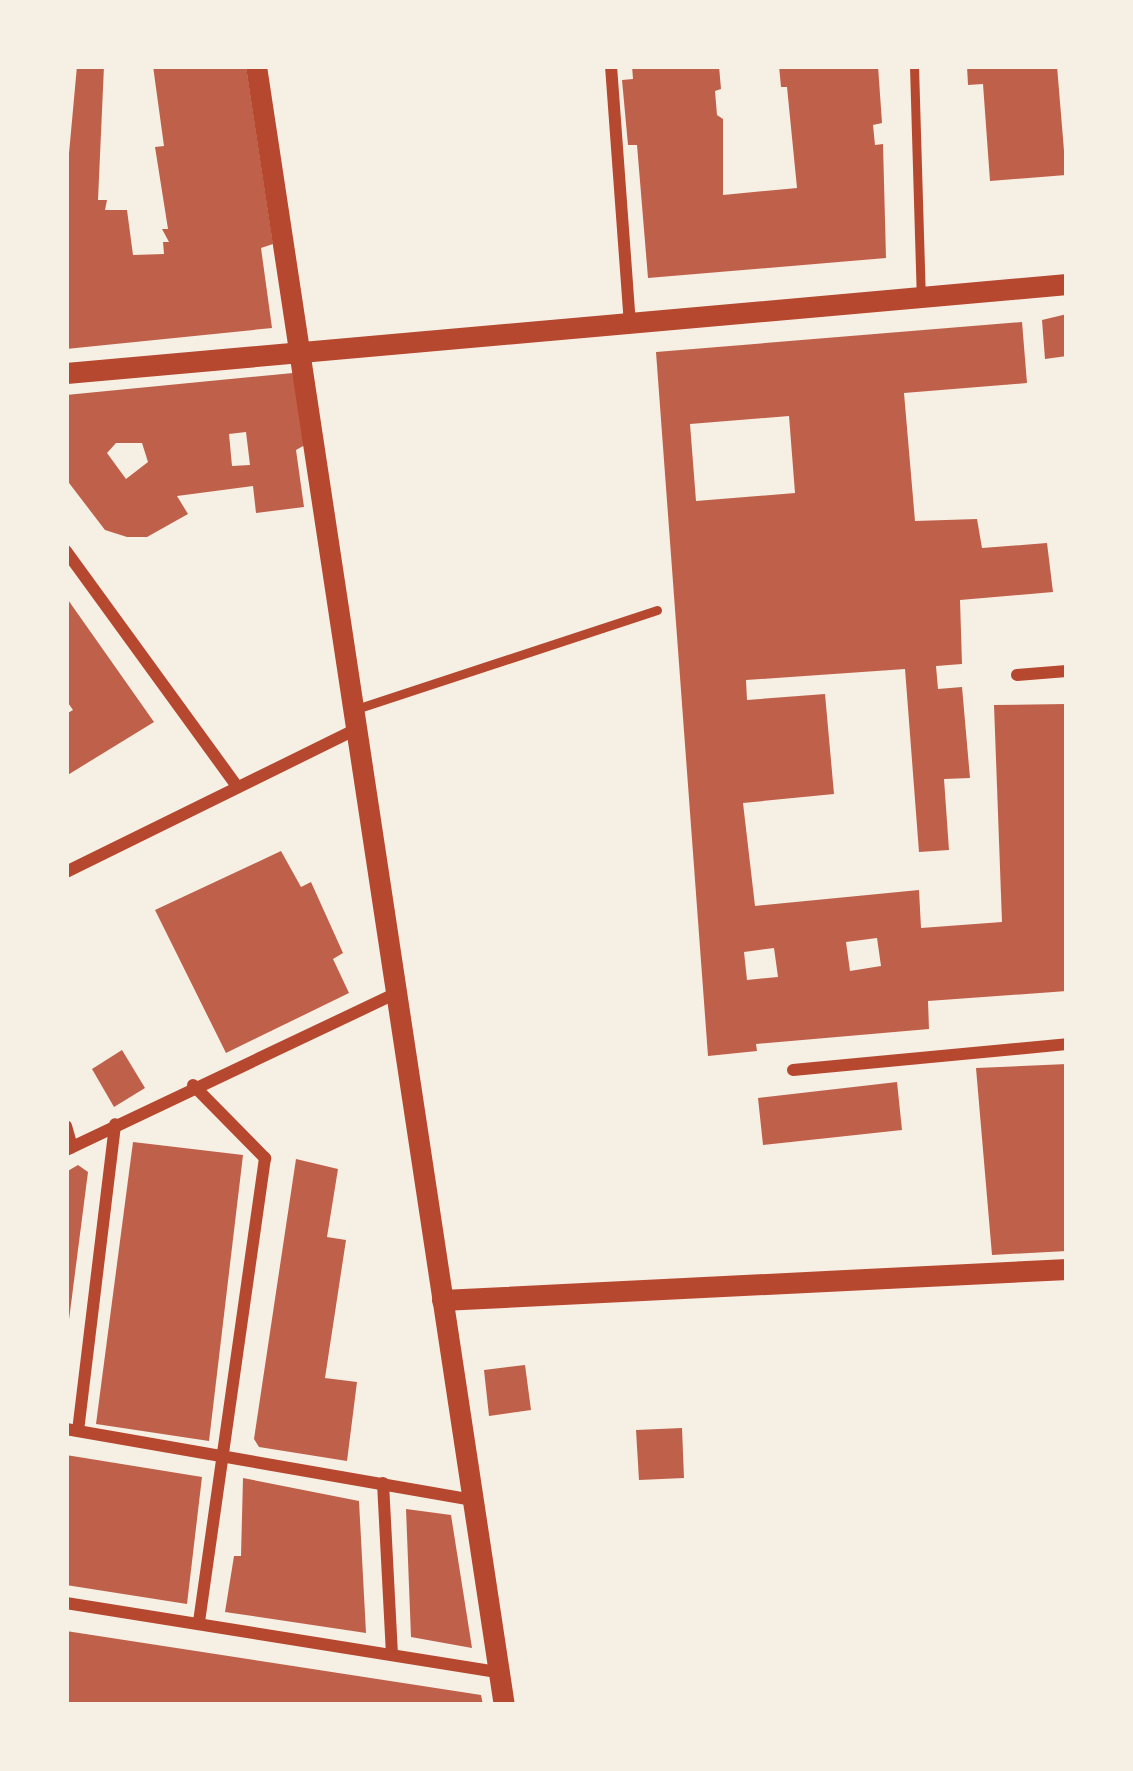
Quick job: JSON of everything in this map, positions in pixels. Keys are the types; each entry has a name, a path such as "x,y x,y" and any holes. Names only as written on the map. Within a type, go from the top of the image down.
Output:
{"street":[{"path":"256,66 504,1705"},
{"path":"610,66 630,323"},
{"path":"66,373 300,356 1067,284"},
{"path":"66,551 236,784"},
{"path":"1017,675 1067,671"},
{"path":"66,872 355,719"},
{"path":"66,1126 69,1148 396,993"},
{"path":"793,1070 1067,1044"},
{"path":"194,1085 265,1158 199,1623"},
{"path":"115,1124 72,1430 472,1500"},
{"path":"442,1300 1067,1269"},
{"path":"383,1483 392,1653"},
{"path":"66,1603 499,1672"}],"lane":[{"path":"914,66 921,297"},
{"path":"355,719 657,610"}],"building":[{"path":"77,66 104,66 98,200 107,200 105,210 127,210 133,255 164,254 163,242 169,242 162,229 168,229 155,147 164,146 153,66 246,66 273,244 261,248 272,328 66,349 66,186"},
{"path":"632,66 719,66 721,89 715,91 717,115 723,119 723,195 797,188 787,87 781,87 779,66 878,66 882,123 873,125 875,145 883,144 886,258 648,278 637,145 628,145 622,80 633,79"},
{"path":"967,66 1057,66 1066,175 990,181 983,84 968,85"},
{"path":"1067,314 1067,356 1045,359 1042,320"},
{"path":"1022,322 1027,383 904,393 915,521 977,519 982,548 1047,543 1053,592 960,600 962,664 936,666 938,689 962,687 970,778 944,779 949,850 919,852 905,669 746,680 747,700 825,694 834,794 743,803 755,906 919,890 921,928 1002,922 994,705 1067,704 1067,991 928,1001 929,1029 756,1044 757,1051 708,1056 656,352","holes":["789,416 795,493 696,501 690,424","877,938 881,966 850,971 846,942","774,948 778,977 747,980 744,952"]},
{"path":"293,373 305,445 296,450 304,507 256,513 253,486 177,496 188,514 147,537 105,530 66,479 66,395","holes":["246,432 250,465 232,466 229,434","116,443 142,443 148,462 126,479 107,453"]},
{"path":"66,597 154,722 66,776 66,714 73,710 66,700"},
{"path":"281,851 301,887 311,882 343,953 333,959 349,993 226,1053 155,910"},
{"path":"122,1050 145,1088 114,1107 92,1069"},
{"path":"1067,1064 1067,1251 992,1255 976,1068"},
{"path":"897,1082 902,1130 763,1145 758,1098"},
{"path":"133,1142 243,1155 209,1441 96,1424"},
{"path":"296,1159 338,1169 327,1237 346,1240 325,1378 357,1382 347,1461 259,1447 254,1439"},
{"path":"78,1165 88,1172 66,1343 66,1172"},
{"path":"525,1365 531,1410 489,1416 484,1370"},
{"path":"682,1428 684,1478 639,1480 636,1430"},
{"path":"66,1455 202,1477 187,1604 66,1585"},
{"path":"243,1478 359,1501 366,1633 225,1612 234,1556 241,1556"},
{"path":"406,1509 451,1515 472,1648 411,1637"},
{"path":"66,1631 481,1695 483,1705 66,1705"}]}
